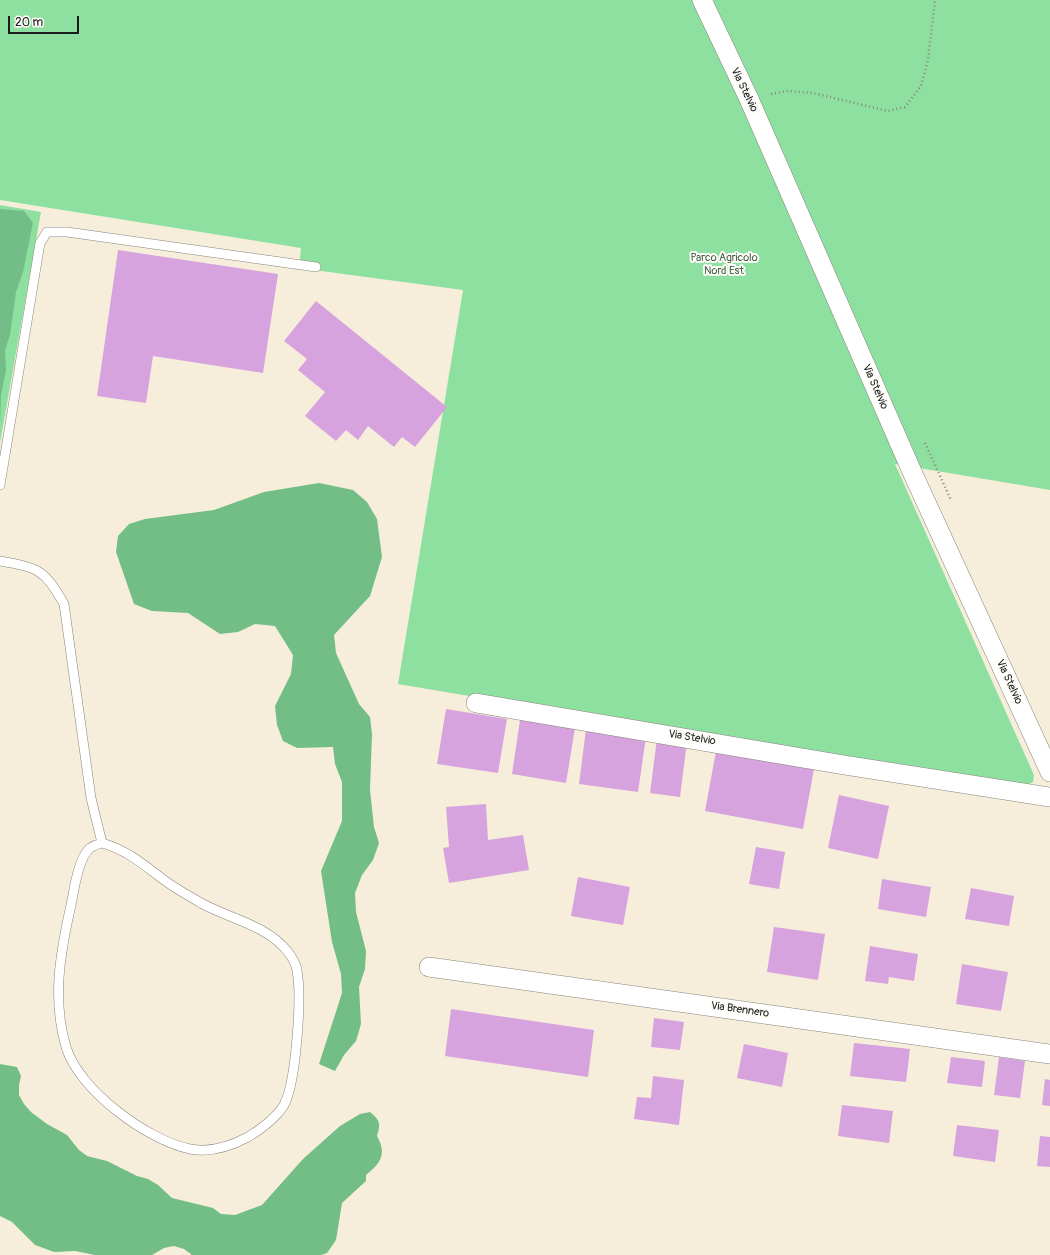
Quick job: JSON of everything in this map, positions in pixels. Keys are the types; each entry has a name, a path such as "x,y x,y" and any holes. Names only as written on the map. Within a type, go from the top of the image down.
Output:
{"street":[{"name":"Via Stelvio","path":"702,0 749,99 916,481 1050,772"},
{"name":"Via Stelvio","path":"476,703 844,765 1050,797"},
{"name":"Via Brennero","path":"429,967 1050,1054"}],"lane":[{"path":"0,485 40,243 46,232 67,232 316,268"},
{"path":"0,561 39,570 51,580 64,604 91,798 102,843"},
{"path":"102,843 117,847 140,860 165,881 204,904 270,936 288,952 297,970 299,1005 293,1072 284,1105 261,1129 238,1143 220,1148 191,1149 154,1136 108,1104 79,1073 67,1049 58,1014 58,977 65,932 81,862 89,849 102,843"}],"path":[{"path":"749,99 787,91 813,93 888,110 905,107 921,86 928,60 935,0"}],"green space":[{"name":"Parco Agricolo Nord Est","path":"0,0 1050,0 1050,490 895,464 1034,775 1033,782 1021,789 398,684 463,290 299,268 301,248 0,200"},
{"path":"0,205 41,212 0,443"},
{"path":"0,209 24,211 33,223 23,272 16,292 10,335 5,350 6,370 1,395 0,426"},
{"path":"319,483 353,490 367,502 377,519 382,557 370,596 334,635 336,653 359,704 370,717 372,734 370,790 374,827 379,843 373,860 362,875 355,893 356,912 366,951 365,969 359,987 361,1024 356,1041 344,1055 335,1071 319,1064 342,993 341,974 332,942 321,871 342,821 342,782 335,764 333,747 297,748 283,741 277,725 275,706 291,674 293,655 275,626 255,624 238,632 220,634 188,613 152,611 134,604 116,552 118,536 129,524 145,519 214,510 264,492"},
{"path":"0,1064 17,1067 21,1076 19,1095 31,1112 47,1124 67,1135 79,1150 87,1156 107,1161 137,1176 148,1179 158,1185 172,1198 213,1208 221,1214 235,1215 262,1205 303,1159 340,1126 360,1114 370,1112 379,1122 377,1136 382,1148 381,1158 366,1175 366,1181 342,1203 336,1240 327,1253 321,1255 192,1255 184,1249 174,1246 164,1248 152,1255 95,1255 75,1251 54,1252 35,1245 12,1222 0,1216"}],"building":[{"path":"118,250 278,274 263,373 153,356 146,403 97,396"},
{"path":"316,301 447,407 415,447 402,437 394,447 368,426 358,440 346,430 336,441 305,416 325,392 298,370 307,359 284,341"},
{"path":"446,709 507,719 498,773 437,764"},
{"path":"520,720 575,728 566,783 512,774"},
{"path":"586,729 646,737 638,792 579,784"},
{"path":"657,739 687,742 680,797 650,793"},
{"path":"717,746 815,764 803,829 705,811"},
{"path":"839,795 889,806 878,859 828,848"},
{"path":"486,804 488,840 523,835 529,870 449,883 443,848 449,847 446,807"},
{"path":"756,847 785,852 779,889 749,884"},
{"path":"578,877 630,887 623,925 571,916"},
{"path":"882,879 931,887 926,917 878,909"},
{"path":"971,888 1014,896 1009,926 965,919"},
{"path":"774,927 825,934 818,980 767,972"},
{"path":"870,946 918,954 914,981 889,977 888,984 865,981"},
{"path":"962,964 1008,972 1001,1011 956,1004"},
{"path":"451,1009 594,1030 588,1077 445,1056"},
{"path":"654,1018 684,1022 680,1050 651,1047"},
{"path":"854,1043 910,1049 906,1082 850,1076"},
{"path":"744,1044 788,1053 782,1087 737,1078"},
{"path":"951,1057 985,1061 982,1087 947,1083"},
{"path":"999,1057 1025,1061 1020,1098 994,1095"},
{"path":"653,1076 684,1080 679,1125 634,1119 637,1097 651,1098"},
{"path":"1045,1079 1050,1080 1050,1106 1042,1105"},
{"path":"842,1105 893,1111 889,1143 838,1136"},
{"path":"957,1125 999,1130 995,1162 953,1156"},
{"path":"1040,1136 1050,1137 1050,1167 1037,1166"}]}
